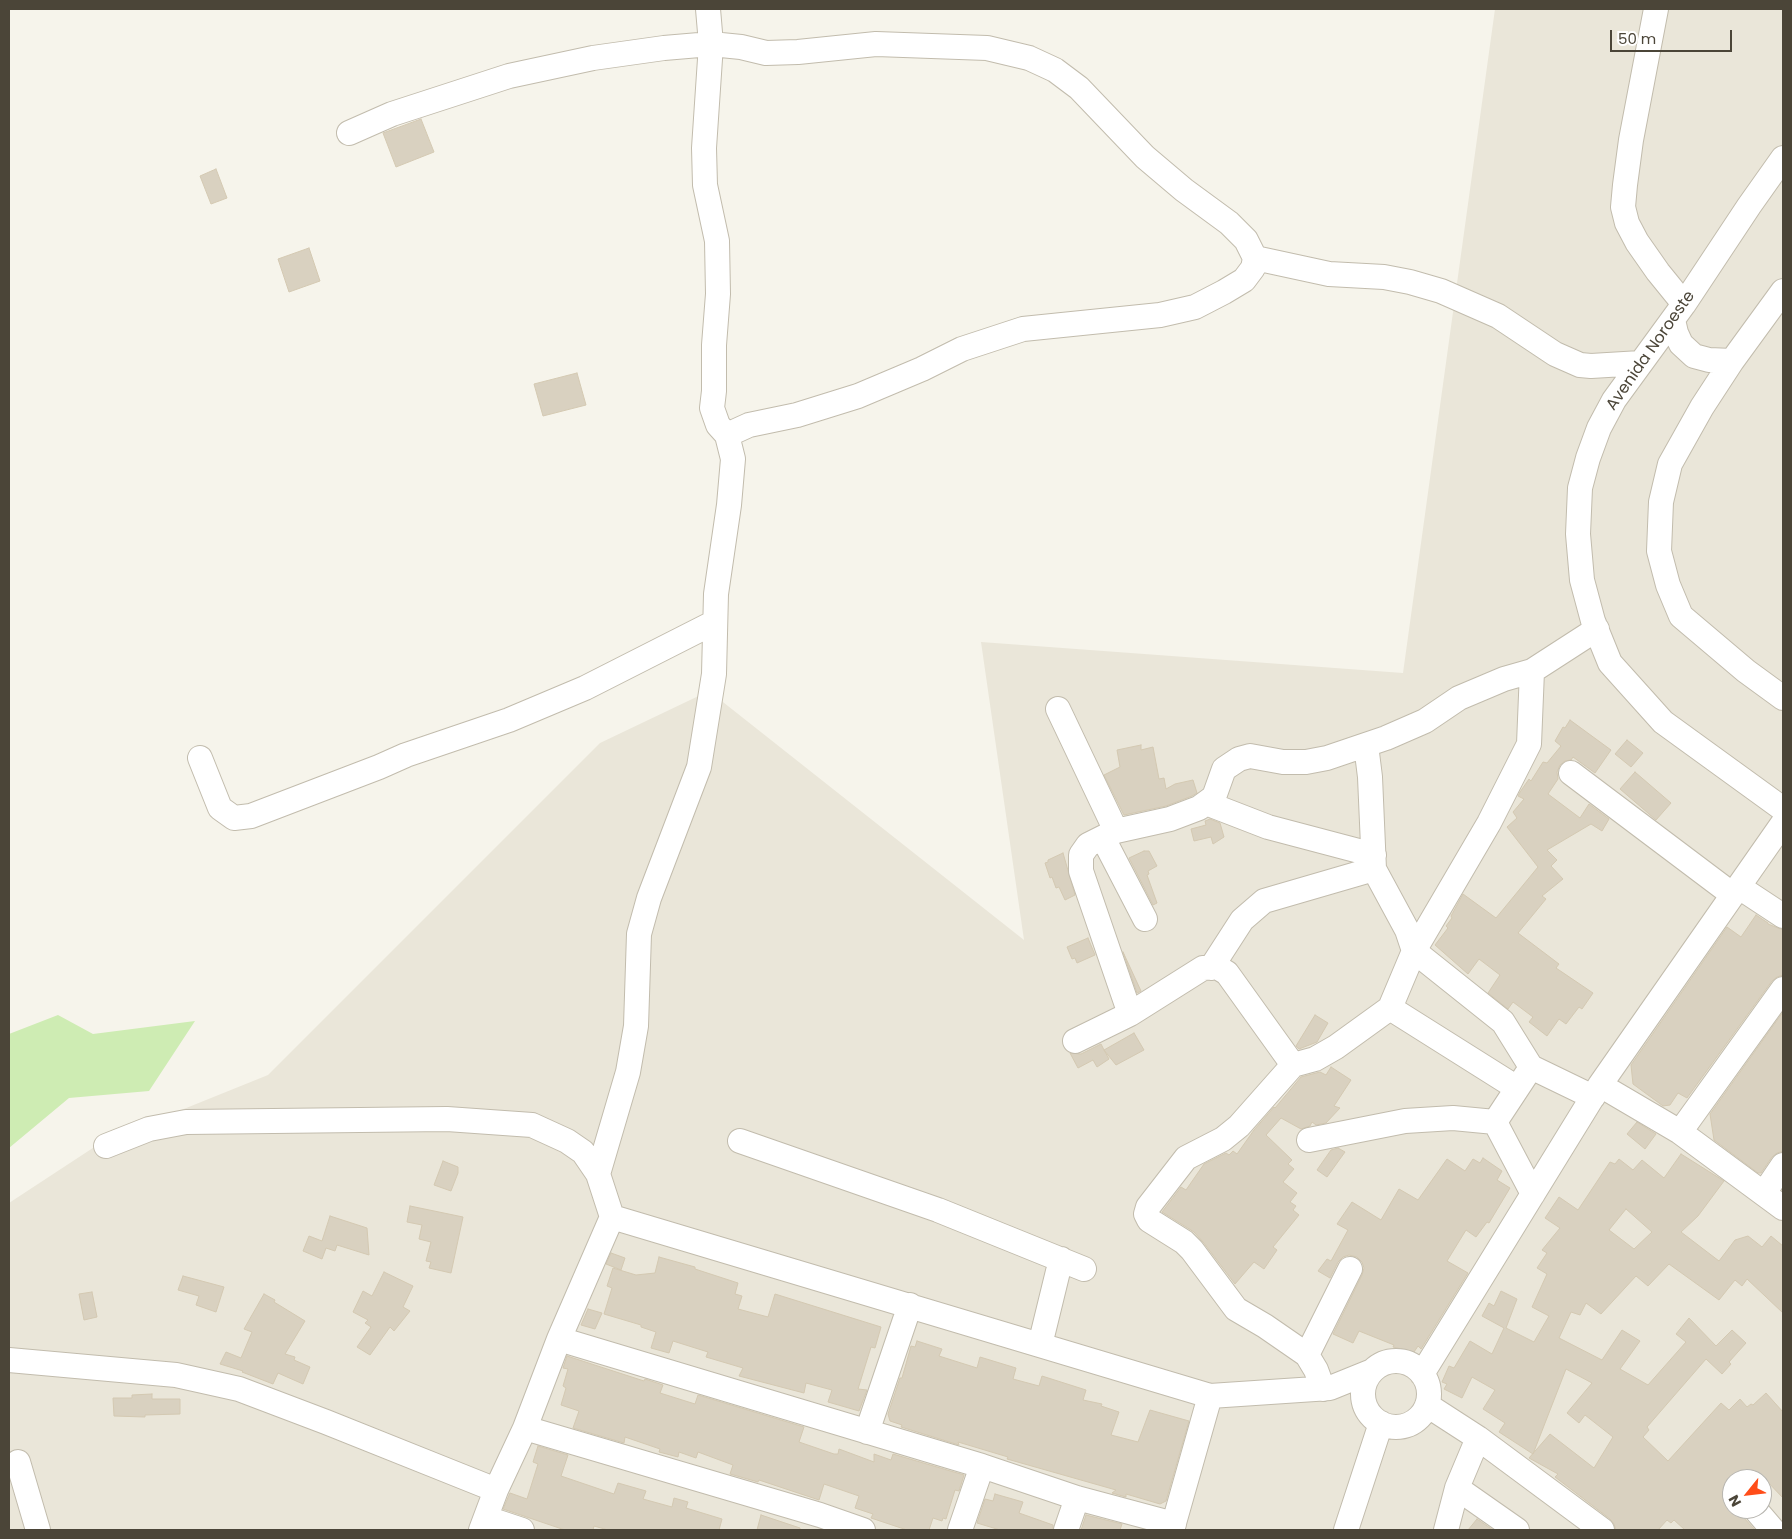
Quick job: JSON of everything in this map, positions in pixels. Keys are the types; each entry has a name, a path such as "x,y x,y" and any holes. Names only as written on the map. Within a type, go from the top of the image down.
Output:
{"street":[{"path":"598,1174 630,1063 636,1026 639,934 649,898 699,767 714,674 716,594 729,505 733,459 727,435 718,424 712,408 718,294 717,241 705,185 704,148 711,44 708,9"},
{"path":"1656,9 1632,140 1623,208 1627,223 1637,242 1658,272 1679,312 1676,334 1681,344 1694,356 1709,360 1732,361"},
{"path":"350,133 392,114 509,76 593,58 664,48 711,44 740,47 766,53 798,52 876,44 988,48 1029,58 1055,70 1079,88 1145,157 1229,224 1246,240 1255,258 1253,268 1244,280 1195,307 1160,315 1023,329 962,349 922,369 858,396 797,415 749,425 727,435"},
{"name":"Avenida Noroeste","path":"1783,158 1679,312 1614,400 1599,428 1588,458 1580,488 1578,534 1582,580 1596,629 1610,663 1663,722 1783,809"},
{"path":"1255,258 1329,274 1384,277 1410,282 1441,291 1498,316 1555,354 1580,364 1591,366 1641,363"},
{"path":"1783,291 1732,361 1702,407 1670,464 1661,502 1659,551 1668,585 1681,616 1746,671 1783,698"},
{"path":"200,758 220,808 234,818 251,816 406,755 509,720 586,688 716,622"},
{"path":"1130,1014 1081,871 1081,854 1088,845 1109,834 1170,819 1199,808 1214,797 1224,768 1239,759 1250,756 1283,762 1306,762 1366,745 1425,721 1460,698 1504,679 1532,671 1596,629"},
{"path":"612,1217 1210,1396 1326,1389 1372,1371 1385,1363 1399,1361 1416,1368 1428,1384 1429,1395 1427,1405 1422,1415 1413,1422 1402,1426 1391,1426 1326,1389 1306,1355 1265,1326 1236,1309 1192,1250 1184,1242 1149,1220 1146,1214 1148,1208 1186,1158 1223,1139 1239,1126 1293,1065 1315,1059 1336,1047 1390,1008 1414,951 1489,823 1529,744 1532,671"},
{"path":"1058,709 1145,919"},
{"path":"1366,745 1370,777 1374,862 1407,930 1414,951 1502,1022 1531,1067 1596,1091 1680,1132 1783,1208"},
{"path":"1571,773 1736,891 1783,916"},
{"path":"1206,803 1268,827 1374,862"},
{"path":"1422,1374 1596,1091 1783,823"},
{"path":"1211,968 1242,920 1264,901 1374,862"},
{"path":"1076,1041 1130,1014 1204,968 1217,967 1227,973 1293,1065"},
{"path":"1680,1132 1783,989"},
{"path":"1390,1008 1517,1088"},
{"path":"1495,1122 1531,1067"},
{"path":"1309,1140 1405,1121 1453,1118 1495,1122"},
{"path":"106,1146 149,1129 186,1122 447,1119 532,1125 567,1141 584,1152 598,1174 612,1217 559,1339 525,1428 496,1490 484,1524 522,1530"},
{"path":"1495,1122 1534,1194"},
{"path":"740,1141 938,1210 1084,1269"},
{"path":"1764,1193 1783,1165"},
{"path":"1040,1344 1061,1259"},
{"path":"1306,1355 1350,1269"},
{"path":"866,1432 910,1305"},
{"path":"559,1339 982,1466 1173,1527 1210,1396"},
{"path":"9,1360 176,1375 239,1389 496,1490"},
{"path":"1346,1530 1374,1416 1364,1399 1363,1389 1366,1379 1372,1371"},
{"path":"1427,1405 1478,1438 1602,1530"},
{"path":"525,1428 817,1523 863,1530"},
{"path":"1446,1530 1457,1488 1478,1438"},
{"path":"18,1462 38,1530"},
{"path":"960,1530 982,1466"},
{"path":"1457,1488 1517,1530"},
{"path":"1066,1530 1078,1498"},
{"path":"1764,1519 1773,1530"}],"shaded area":[{"path":"1495,9 1783,9 1783,1530 9,1530 9,1203 102,1142 268,1075 600,743 709,691 1024,940 981,642 1403,673"}],"green space":[{"path":"58,1015 93,1034 195,1021 149,1091 69,1098 9,1148 9,1034"}],"building":[{"path":"421,119 434,152 396,167 383,133"},
{"path":"216,169 227,198 211,204 200,176"},
{"path":"309,248 320,281 289,292 278,259"},
{"path":"577,373 586,405 543,416 534,384"},
{"path":"1570,720 1611,750 1595,773 1573,757 1571,760 1565,761 1560,765 1557,772 1558,779 1548,794 1580,818 1589,804 1609,819 1602,831 1591,824 1547,850 1557,860 1551,866 1563,879 1542,896 1546,899 1518,933 1559,964 1556,968 1593,993 1582,1009 1579,1007 1566,1024 1559,1019 1547,1036 1529,1022 1533,1017 1513,1002 1508,1009 1488,993 1500,975 1479,959 1468,974 1435,945 1448,928 1446,926 1452,918 1451,916 1463,894 1496,918 1538,867 1507,827 1517,818 1513,812 1524,799 1518,796 1520,792 1529,779 1531,781 1543,762 1547,763 1561,746 1555,741 1563,727 1565,728"},
{"path":"1627,740 1643,753 1631,767 1615,754"},
{"path":"1141,745 1141,750 1153,747 1159,779 1164,778 1166,789 1175,784 1193,780 1197,793 1166,806 1124,815 1104,775 1120,767 1117,750"},
{"path":"1635,772 1671,803 1656,820 1620,789"},
{"path":"1210,819 1220,823 1224,837 1213,844 1211,837 1194,841 1191,829 1206,825 1205,821"},
{"path":"1144,851 1149,851 1157,866 1148,871 1149,874 1147,875 1157,903 1153,905 1129,858"},
{"path":"1063,853 1075,895 1065,900 1059,887 1056,888 1052,877 1050,878 1045,863"},
{"path":"1756,915 1768,924 1783,930 1783,975 1772,981 1687,1098 1678,1093 1670,1105 1663,1106 1633,1084 1631,1065 1727,927 1741,937"},
{"path":"1088,938 1095,955 1077,963 1075,958 1072,959 1067,947"},
{"path":"1123,952 1141,991 1137,993"},
{"path":"1783,1012 1783,1151 1772,1157 1761,1173 1758,1173 1714,1140 1710,1114"},
{"path":"1315,1015 1328,1023 1317,1042 1299,1049 1296,1046"},
{"path":"1134,1033 1144,1050 1116,1065 1104,1050"},
{"path":"1101,1044 1109,1059 1097,1067 1093,1060 1078,1068 1070,1053 1081,1054"},
{"path":"1331,1067 1351,1080 1334,1106 1340,1108 1326,1123 1316,1125 1312,1122 1310,1126 1301,1129 1281,1118 1266,1135 1292,1160 1288,1164 1294,1169 1283,1182 1297,1193 1290,1202 1296,1206 1293,1210 1299,1215 1273,1247 1277,1250 1264,1269 1254,1262 1235,1284 1194,1232 1162,1212 1181,1187 1186,1190 1204,1164 1226,1153 1229,1155 1233,1151 1237,1154 1254,1130 1301,1077 1320,1072 1326,1075"},
{"path":"1637,1122 1656,1134 1645,1149 1627,1134"},
{"path":"1338,1148 1345,1152 1327,1177 1317,1170 1331,1150"},
{"path":"1681,1154 1724,1181 1698,1216 1681,1232 1719,1261 1735,1240 1748,1236 1762,1247 1771,1236 1783,1246 1783,1313 1747,1279 1742,1286 1735,1280 1719,1300 1669,1264 1648,1286 1636,1276 1601,1314 1586,1303 1580,1315 1571,1312 1559,1338 1602,1360 1622,1330 1640,1341 1620,1369 1648,1385 1686,1342 1676,1334 1689,1318 1716,1346 1732,1330 1746,1343 1729,1362 1731,1364 1722,1374 1706,1359 1647,1427 1649,1430 1643,1437 1668,1461 1721,1403 1729,1410 1740,1399 1747,1407 1751,1404 1753,1405 1766,1393 1783,1412 1783,1498 1772,1486 1772,1469 1722,1469 1722,1519 1745,1519 1755,1530 1685,1530 1674,1520 1671,1523 1667,1520 1658,1530 1616,1530 1610,1519 1555,1477 1558,1474 1529,1458 1533,1454 1499,1432 1505,1423 1483,1409 1495,1390 1472,1377 1462,1398 1444,1389 1447,1384 1442,1382 1449,1366 1454,1368 1470,1341 1492,1354 1504,1328 1482,1316 1489,1303 1494,1306 1501,1291 1517,1299 1506,1328 1534,1342 1549,1316 1532,1307 1547,1274 1537,1268 1547,1253 1542,1250 1560,1228 1545,1218 1559,1197 1578,1210 1610,1162 1615,1164 1619,1159 1633,1170 1642,1160 1664,1178","holes":["1626,1209 1652,1232 1634,1249 1609,1230","1566,1369 1592,1383 1567,1413 1579,1423 1585,1415 1613,1437 1594,1468 1550,1434 1533,1453"]},
{"path":"1483,1158 1502,1171 1497,1180 1510,1188 1489,1223 1487,1222 1476,1237 1466,1230 1447,1261 1468,1273 1421,1349 1418,1346 1414,1352 1393,1347 1394,1345 1359,1331 1353,1343 1333,1334 1364,1268 1362,1262 1357,1257 1349,1255 1343,1257 1338,1262 1330,1278 1318,1271 1327,1259 1331,1261 1348,1230 1337,1224 1352,1202 1381,1220 1399,1189 1418,1200 1447,1159 1465,1171 1473,1159 1480,1163"},
{"path":"443,1161 458,1167 458,1173 451,1191 434,1185"},
{"path":"410,1206 463,1217 451,1273 429,1268 431,1262 426,1261 431,1242 419,1239 422,1225 407,1222"},
{"path":"330,1216 367,1228 369,1255 337,1245 335,1251 326,1248 322,1259 303,1251 309,1236 322,1241"},
{"path":"611,1253 625,1258 621,1270 606,1264"},
{"path":"659,1257 695,1267 695,1269 738,1283 735,1294 742,1296 738,1309 768,1317 775,1294 881,1327 875,1348 871,1347 858,1389 867,1390 859,1411 828,1402 832,1390 806,1383 804,1393 739,1376 743,1368 706,1357 708,1352 673,1341 669,1353 651,1348 656,1332 641,1327 641,1325 604,1314 612,1288 607,1286 613,1268 636,1275 655,1273"},
{"path":"384,1272 413,1286 403,1307 410,1311 394,1331 390,1327 370,1355 357,1347 371,1327 365,1323 368,1320 353,1312 363,1291 372,1296"},
{"path":"183,1276 224,1287 216,1312 196,1305 199,1296 178,1290"},
{"path":"92,1292 97,1317 84,1320 79,1294"},
{"path":"264,1294 305,1321 285,1354 295,1357 294,1360 310,1367 303,1384 278,1373 273,1384 243,1371 220,1364 226,1352 241,1358 252,1332 244,1329"},
{"path":"588,1309 602,1313 595,1329 581,1325"},
{"path":"917,1341 942,1349 939,1356 977,1368 980,1357 1016,1368 1013,1379 1039,1386 1042,1376 1086,1390 1083,1400 1102,1404 1101,1406 1119,1412 1111,1435 1138,1442 1150,1410 1189,1421 1166,1501 1160,1504 1126,1494 1126,1497 1112,1493 1116,1490 1007,1459 1008,1457 958,1442 959,1445 901,1427 902,1425 890,1421 888,1414 900,1378 902,1378 911,1346 915,1347"},
{"path":"567,1356 644,1381 645,1379 663,1385 660,1393 695,1404 698,1395 804,1427 799,1442 834,1454 838,1454 839,1449 874,1462 874,1454 891,1460 893,1454 964,1475 959,1491 955,1490 946,1519 943,1518 942,1521 933,1518 929,1530 907,1530 871,1518 873,1514 855,1508 859,1496 824,1484 819,1500 759,1480 758,1482 730,1474 733,1465 698,1452 696,1458 679,1452 678,1457 659,1452 660,1449 625,1437 624,1443 573,1428 579,1411 561,1405 566,1388 563,1386 568,1369 563,1368"},
{"path":"152,1394 152,1399 180,1399 180,1414 145,1415 145,1417 114,1416 113,1398 132,1398 132,1395"},
{"path":"538,1446 568,1455 561,1476 614,1494 618,1483 646,1491 643,1499 672,1507 674,1498 688,1502 686,1508 722,1519 719,1530 608,1530 594,1526 593,1530 565,1530 503,1509 510,1493 527,1499 538,1464 533,1462"},
{"path":"995,1494 1023,1502 1019,1513 1053,1525 1053,1530 1000,1530 977,1523 985,1499 993,1501"},
{"path":"761,1515 800,1528 800,1530 757,1530"},
{"path":"1086,1515 1122,1524 1120,1530 1081,1530"},
{"path":"1477,1519 1493,1530 1468,1530"}]}
